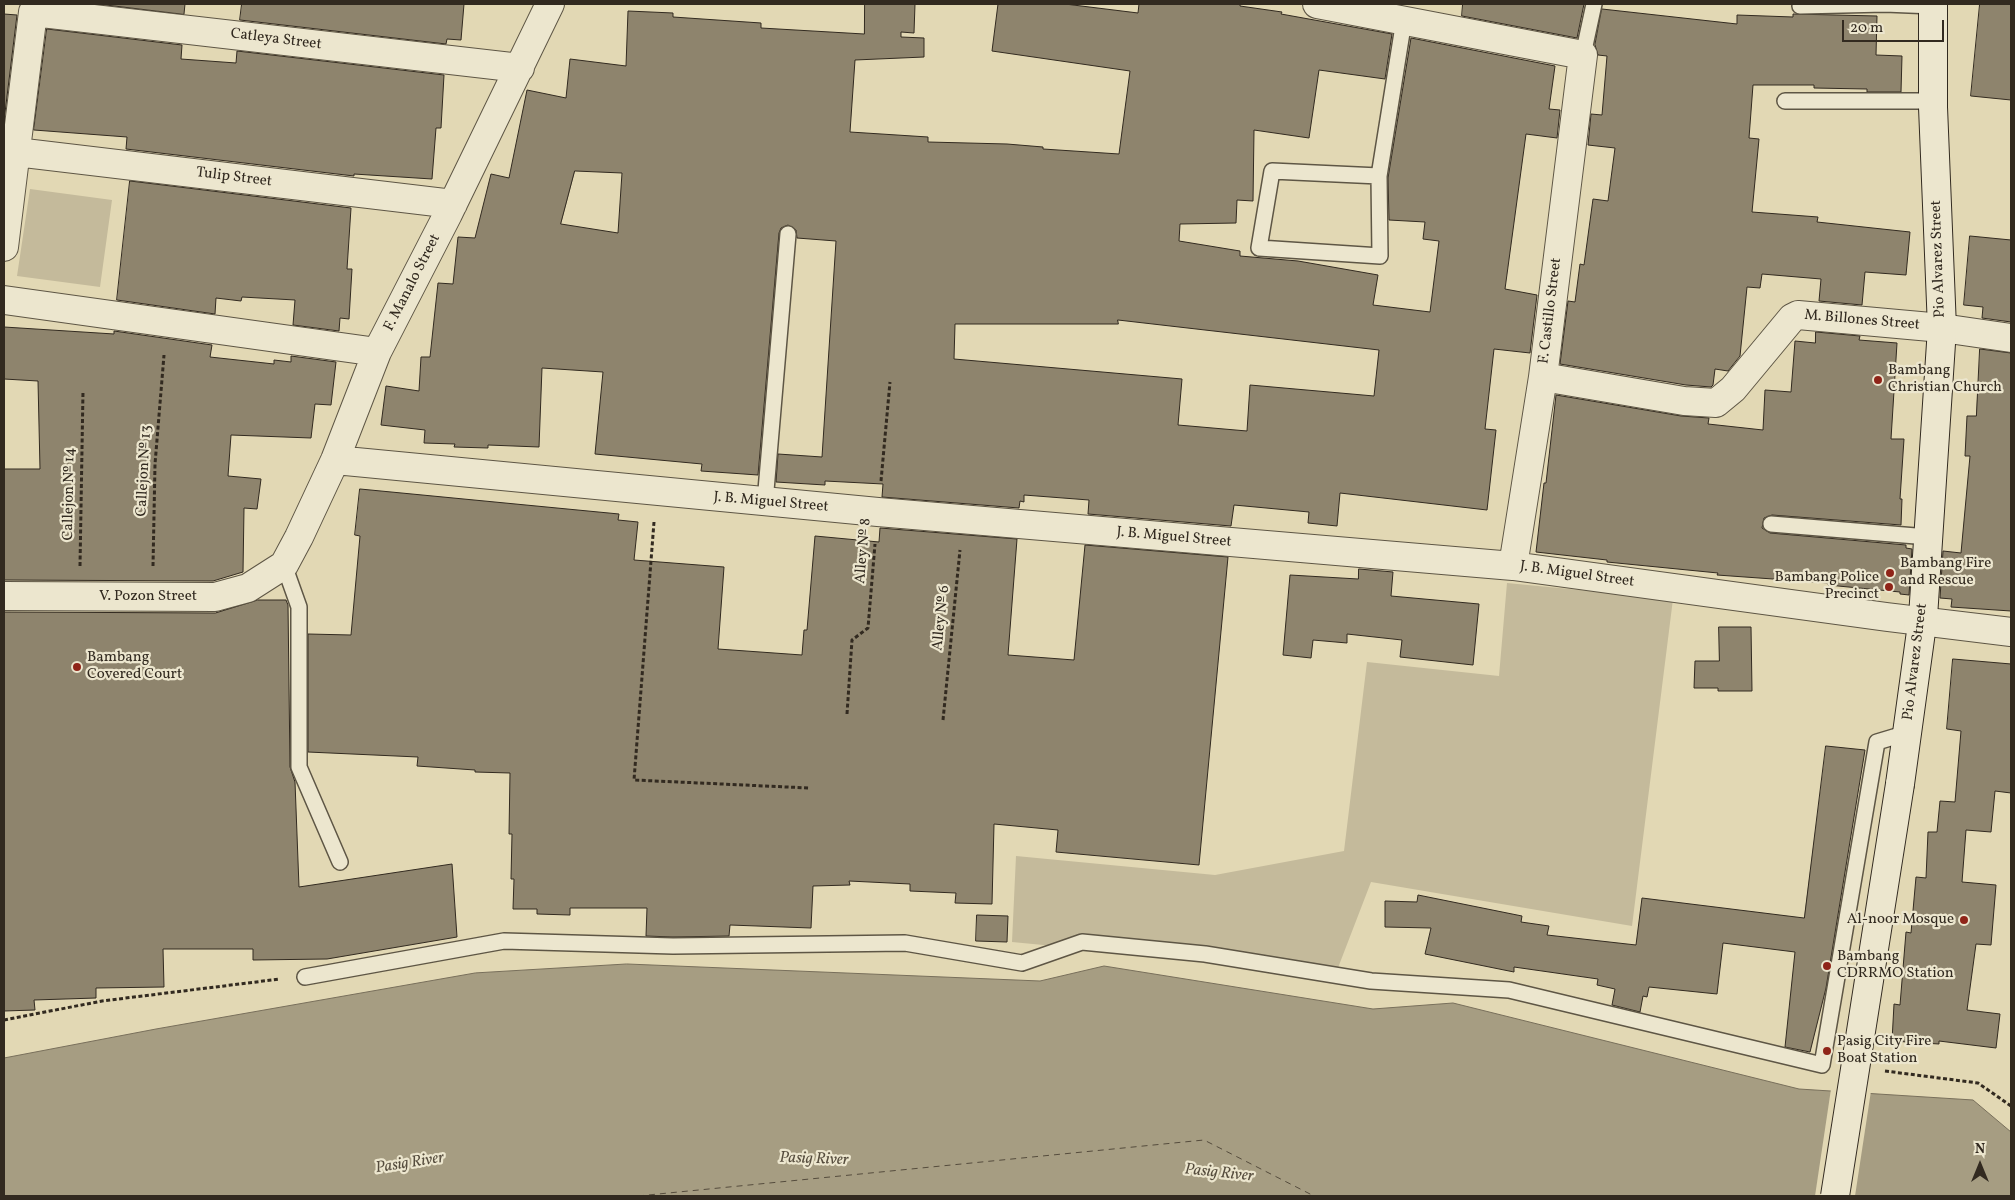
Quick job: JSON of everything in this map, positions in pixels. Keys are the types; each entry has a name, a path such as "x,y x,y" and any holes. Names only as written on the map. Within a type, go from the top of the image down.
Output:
{"street":[{"name":"F. Manalo Street","path":"284,565 335,460 377,352 453,204 550,4"},
{"path":"1317,4 1583,55"},
{"name":"Pio Alvarez Street","path":"1835,1196 1900,784 1922,622 1942,328 1933,101 1933,5"},
{"name":"Catleya Street","path":"12,104 33,12 520,68"},
{"name":"F. Castillo Street","path":"1513,566 1543,376 1583,55"},
{"path":"4,247 16,152 12,104"},
{"name":"Tulip Street","path":"16,152 453,204"},
{"path":"4,300 377,352"},
{"name":"M. Billones Street","path":"1543,376 1684,402 1716,403 1733,389 1792,318 1798,315 1942,328 2011,338"},
{"name":"J. B. Miguel Street","path":"335,460 765,502 1513,566 1922,622 2011,632"},
{"name":"V. Pozon Street","path":"4,596 215,597 248,588 284,565"}],"lane":[{"name":"F. Castillo Street","path":"1583,55 1594,4"},
{"path":"1800,6 1933,5"},
{"path":"1379,176 1272,171 1259,248 1380,256 1379,176 1404,20"},
{"path":"1785,101 1933,101"},
{"path":"765,502 788,234"},
{"path":"1771,524 1928,537"},
{"path":"284,565 299,607 299,767 340,862"},
{"path":"306,977 504,941 673,946 905,943 1022,963 1082,942 1205,954 1371,981 1509,990 1822,1065 1877,742 1907,733"}],"path":[{"name":"Callejon № 13","path":"153,596 155,464 165,347"},
{"name":"Alley № 8","path":"847,714 852,640 868,628 890,382"},
{"name":"Callejon № 14","path":"79,596 82,391"},
{"path":"656,492 634,780 809,788"},
{"name":"Alley № 6","path":"943,720 963,519"},
{"path":"4,1020 102,1001 254,981 306,977"},
{"path":"1881,1070 1978,1083 2011,1106"}],"shaded area":[{"path":"30,189 112,200 100,287 17,276"},
{"path":"1507,583 1673,599 1632,926 1371,882 1336,973 1012,942 1016,856 1215,875 1344,851 1367,662 1499,676"}],"water":[{"name":"Pasig River","path":"627,964 1040,981 1104,966 1373,1009 1453,1003 1799,1089 1973,1100 2011,1132 2011,1196 4,1196 4,1058 156,1029 475,973"}],"pier":[{"path":"1831,1089 1871,1091 1855,1196 1815,1196"}],"building":[{"path":"98,4 185,4 184,14"},
{"path":"242,4 464,4 461,40 447,39 446,44 240,20"},
{"path":"865,4 915,4 914,33 901,32 901,37 924,38 924,57 855,60 850,132 928,137 928,142 1007,144 1043,147 1043,149 1119,154 1130,71 992,51 998,4 1065,4 1138,13 1139,4 1240,4 1240,6 1282,12 1281,14 1392,34 1385,79 1319,70 1309,138 1254,130 1253,201 1237,200 1236,223 1180,224 1179,241 1240,251 1240,256 1298,261 1378,275 1373,305 1430,312 1439,241 1423,239 1425,222 1389,220 1388,178 1411,38 1555,66 1549,109 1560,110 1557,138 1526,134 1505,289 1537,295 1530,353 1494,349 1485,429 1496,430 1487,510 1340,493 1337,526 1308,523 1309,512 1234,505 1231,526 1088,514 1089,500 1024,495 1024,502 1020,501 1019,508 882,497 883,484 825,481 825,485 776,482 778,454 822,457 836,241 797,238 796,230 788,225 781,228 779,233 758,475 701,471 702,464 595,454 603,372 542,368 539,447 488,445 488,448 454,447 455,444 424,443 425,430 381,425 386,386 419,391 421,357 430,357 438,283 453,284 458,237 475,238 491,174 509,178 527,90 566,98 570,59 626,66 628,11 673,13 673,17 761,23 761,28 864,34","holes":["575,171 622,173 618,233 561,224","1118,320 1379,350 1374,396 1250,385 1247,431 1178,425 1182,379 954,359 955,324 1118,324"]},
{"path":"1463,4 1584,4 1577,38 1462,16"},
{"path":"1980,4 2011,4 2011,100 1971,96"},
{"path":"1602,9 1737,24 1737,15 1793,17 1793,14 1877,16 1876,55 1902,56 1901,92 1867,92 1867,89 1814,88 1814,85 1753,85 1749,138 1759,139 1752,212 1818,217 1817,222 1910,232 1906,275 1865,272 1862,305 1819,301 1821,279 1762,274 1760,288 1747,287 1740,356 1728,371 1715,369 1713,385 1711,387 1686,385 1560,364 1568,301 1575,302 1580,264 1584,265 1593,199 1608,201 1615,148 1588,145 1591,114 1602,115 1607,56 1598,55 1595,45"},
{"path":"4,14 17,15 4,121"},
{"path":"47,29 182,45 181,59 236,63 237,51 444,75 441,128 436,128 432,179 354,174 354,176 126,149 127,137 34,130"},
{"path":"130,181 351,208 347,269 352,269 349,319 340,318 339,331 293,325 295,300 242,297 241,301 216,298 215,314 117,300"},
{"path":"1970,236 2011,240 2011,322 1982,318 1983,307 1964,305"},
{"path":"4,327 114,334 114,331 212,345 210,357 274,364 274,360 291,362 291,356 336,362 331,405 315,404 311,438 231,435 228,476 261,479 257,509 244,508 243,572 213,581 4,580 4,469 40,469 38,381 4,379"},
{"path":"1816,332 1860,336 1859,340 1897,343 1891,439 1904,439 1900,499 1902,499 1901,525 1772,515 1764,518 1762,528 1770,533 1906,545 1906,548 1912,549 1909,595 1900,594 1900,592 1828,585 1829,583 1717,575 1718,573 1607,562 1607,560 1536,552 1556,395 1681,416 1709,418 1708,424 1763,430 1765,390 1791,392 1795,341 1815,343"},
{"path":"1980,349 2011,353 2011,611 1951,607 1952,599 1940,598 1943,551 1961,553 1970,456 1965,456 1967,416 1976,416"},
{"path":"360,489 619,514 618,520 638,522 634,560 724,567 718,649 802,655 804,630 807,630 815,536 879,542 880,528 1017,539 1008,655 1074,660 1085,545 1228,557 1199,865 1056,852 1058,830 994,824 992,904 955,903 956,893 910,891 910,884 849,881 850,885 813,886 811,928 730,925 729,936 673,937 646,936 647,908 570,908 570,915 537,914 537,909 513,909 514,879 511,879 512,834 509,834 510,773 475,772 475,770 417,766 418,757 308,752 308,634 351,635 360,536 355,535"},
{"path":"1359,569 1393,572 1391,596 1479,604 1473,665 1400,657 1402,640 1347,634 1347,643 1313,640 1311,658 1283,655 1290,575 1358,579"},
{"path":"258,600 286,600 288,605 290,767 295,782 299,887 452,864 457,937 327,959 253,960 253,949 163,949 164,987 96,988 96,998 34,1000 35,1010 4,1011 4,612 215,613"},
{"path":"1719,627 1751,627 1752,691 1718,691 1718,688 1694,688 1695,661 1719,661"},
{"path":"1953,659 2011,664 2011,793 1995,791 1991,832 1966,830 1962,882 1996,885 1991,945 1976,944 1967,1010 2000,1014 1996,1048 1939,1041 1939,1044 1892,1041 1894,1004 1900,1005 1906,932 1911,933 1916,877 1926,878 1928,832 1937,832 1940,801 1955,802 1961,731 1947,729"},
{"path":"1826,746 1865,750 1826,988 1810,1052 1785,1047 1795,952 1723,943 1717,994 1649,987 1647,997 1643,996 1640,1012 1612,1005 1615,989 1597,985 1598,979 1514,967 1514,972 1425,954 1431,928 1385,927 1385,901 1417,902 1418,895 1522,916 1521,922 1549,926 1547,935 1636,945 1642,898 1804,918"},
{"path":"977,915 1008,916 1007,942 976,941"}],"ferry route":[{"path":"638,1196 1204,1140 1314,1196"}],"place":[{"name":"Bambang Christian Church","path":"1878,380"},
{"name":"Bambang Fire and Rescue","path":"1890,573"},
{"name":"Bambang Police Precinct","path":"1889,587"},
{"name":"Bambang Covered Court","path":"77,667"},
{"name":"Al-noor Mosque","path":"1964,920"},
{"name":"Bambang CDRRMO Station","path":"1827,966"},
{"name":"Pasig City Fire Boat Station","path":"1827,1051"}]}
